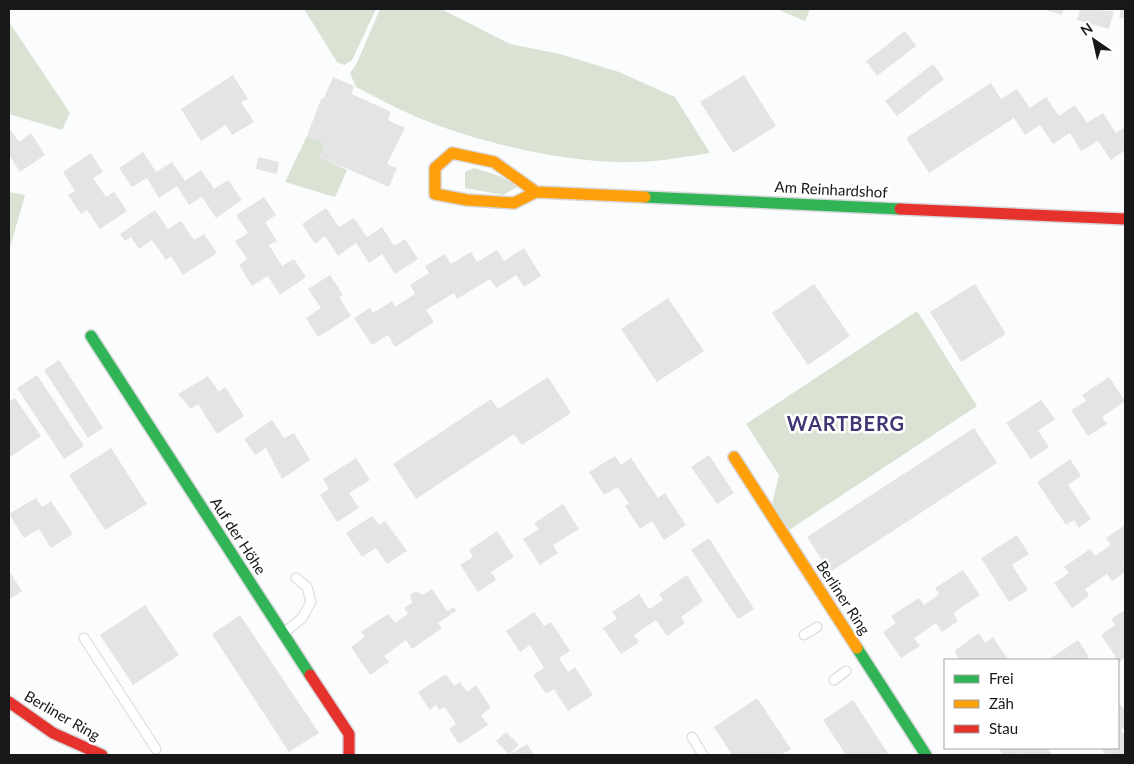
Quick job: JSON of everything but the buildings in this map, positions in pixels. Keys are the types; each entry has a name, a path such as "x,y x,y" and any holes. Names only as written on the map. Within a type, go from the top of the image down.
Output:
{"street":[{"path":"452,154 494,162 536,192 514,203 467,200 435,194 435,168 452,154"},
{"name":"Am Reinhardshof","path":"536,192 1125,219"},
{"name":"Auf der Höhe","path":"91,336 349,734 349,755"},
{"name":"Berliner Ring","path":"734,456 926,755"},
{"name":"Berliner Ring","path":"9,702 27,717 87,750 102,755"}],"lane":[{"path":"283,633 302,618 311,602 307,587 296,578"},
{"path":"804,635 817,626"},
{"path":"84,638 156,748"},
{"path":"834,680 846,671"},
{"path":"692,737 703,755"}],"green space":[{"path":"304,9 376,9 352,60 344,65 337,62"},
{"path":"380,9 441,9 510,44 560,54 619,72 675,97 710,153 641,162 581,160 554,156 472,137 398,109 356,87 350,73 357,63"},
{"path":"777,9 810,9 805,21"},
{"path":"9,22 70,113 62,130 9,114"},
{"path":"307,136 325,143 320,157 347,170 335,197 285,182"},
{"path":"474,168 499,176 519,186 503,195 465,188 465,172"},
{"path":"9,192 25,195 9,251"},
{"path":"917,311 977,406 783,534 770,513 779,475 746,424"}],"traffic: fast":[{"path":"645,197 900,209"},
{"path":"91,336 310,675"},
{"path":"857,648 926,755"}],"traffic: slow":[{"path":"536,192 494,162 452,153 435,168 435,194 467,200 514,203 536,192 645,197"},
{"path":"734,457 857,648"}],"traffic: jam":[{"path":"900,209 1125,219"},
{"path":"310,675 349,734 349,755"},
{"path":"9,702 53,733 102,755"}],"district":[{"name":"WARTBERG","path":"846,424"}]}
